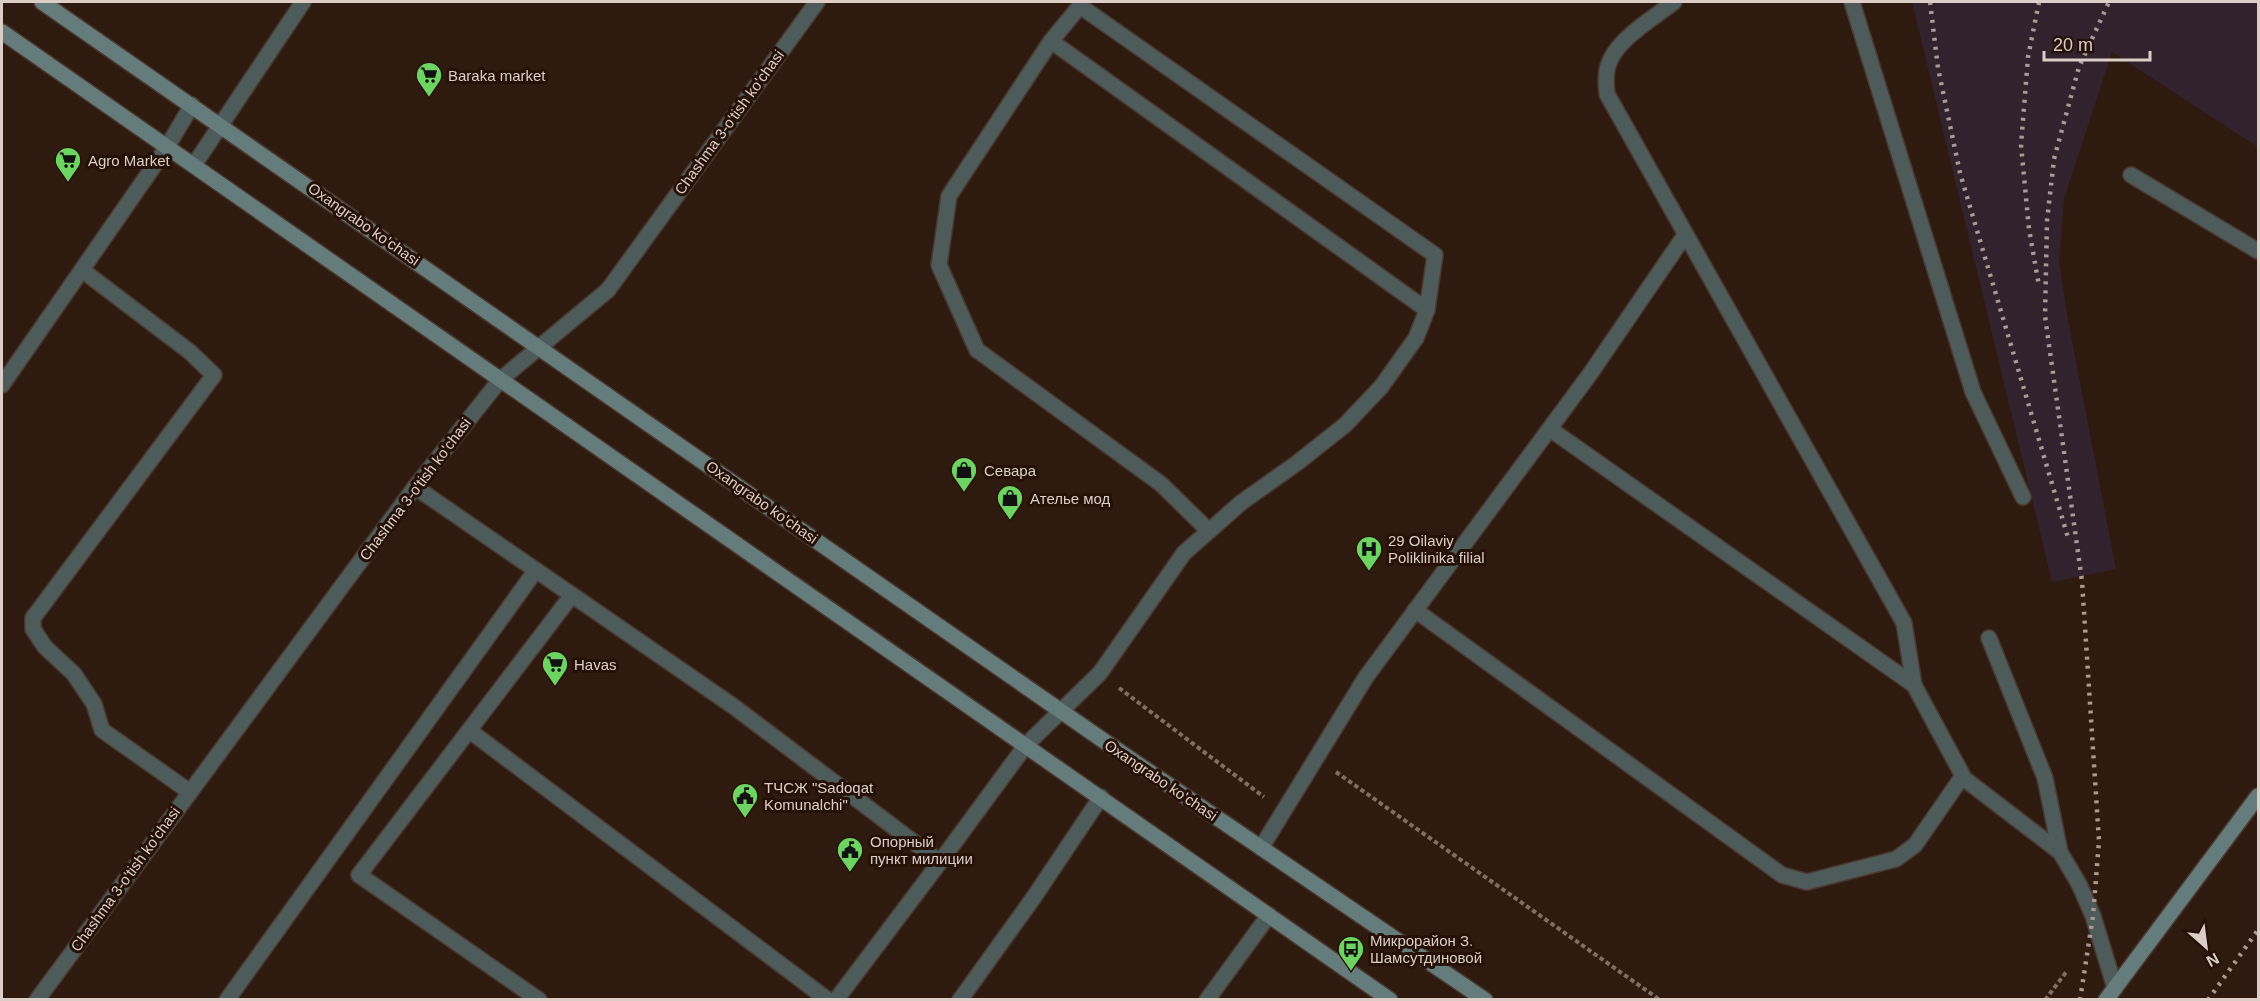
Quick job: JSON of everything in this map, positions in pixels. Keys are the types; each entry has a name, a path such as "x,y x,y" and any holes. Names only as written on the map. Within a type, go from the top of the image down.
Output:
{"main road":[{"name":"Oxangrabo ko'chasi","path":"42,2 1062,711 1485,999"},
{"path":"2,32 1390,999"},
{"path":"2111,994 2259,796"}],"street":[{"path":"194,165 303,2"},
{"name":"Chashma 3-o'tish ko'chasi","path":"42,998 190,792 415,487 500,380 608,290 817,2"},
{"path":"1674,2 1624,41 1614,52 1608,66 1607,94 1684,235 1904,623 1914,685 1964,778 2060,852"},
{"path":"1852,2 1973,392 2023,497"},
{"path":"836,999 1026,745 1100,673 1184,553 1242,502 1345,425 1381,387 1416,338 1427,309 1435,255 1077,4 950,196 939,265 977,350 1161,484 1209,531"},
{"path":"1051,41 1427,309"},
{"path":"2,385 167,147 192,105"},
{"path":"2131,175 2259,251"},
{"path":"1261,848 1366,677 1590,374 1684,235"},
{"path":"82,270 190,352 214,375 33,618 33,629 45,647 74,674 94,704 102,730 190,792"},
{"path":"1550,429 1914,685"},
{"path":"415,487 733,706 940,862"},
{"path":"227,999 537,570"},
{"path":"539,999 359,875 572,595"},
{"path":"1415,610 1782,875 1807,882 1896,859 1915,845 1962,777 1964,778"},
{"path":"1989,638 2045,778 2060,852 2079,884 2093,916 2111,994"},
{"path":"470,731 828,999"},
{"path":"960,999 1034,897 1101,797"},
{"path":"1207,999 1269,915"}],"path":[{"path":"1100,673 1283,812"},
{"path":"1316,758 1660,999"},
{"path":"2044,999 2067,971"}],"shaded area":[{"path":"1912,2 2258,2 2258,147 2112,52 2064,199 2059,261 2068,320 2116,569 2052,582"}],"railway":[{"path":"1930,2 1938,68 1960,173 2069,541"},
{"path":"2039,2 2028,57 2021,145 2029,229 2039,286"},
{"path":"2080,1000 2093,916 2099,841 2082,581 2045,316 2047,221 2054,159 2079,67 2109,2"},
{"path":"2208,1000 2258,930"}],"place":[{"name":"Baraka market","path":"429,98"},
{"name":"Agro Market","path":"68,183"},
{"name":"Севара","path":"964,493"},
{"name":"Ателье мод","path":"1010,521"},
{"name":"29 Oilaviy Poliklinika filial","path":"1369,572"},
{"name":"Havas","path":"555,687"},
{"name":"ТЧСЖ \"Sadoqat Komunalchi\"","path":"745,819"},
{"name":"Опорный пункт милиции","path":"850,873"},
{"name":"Микрорайон З. Шамсутдиновой","path":"1351,972"}]}
